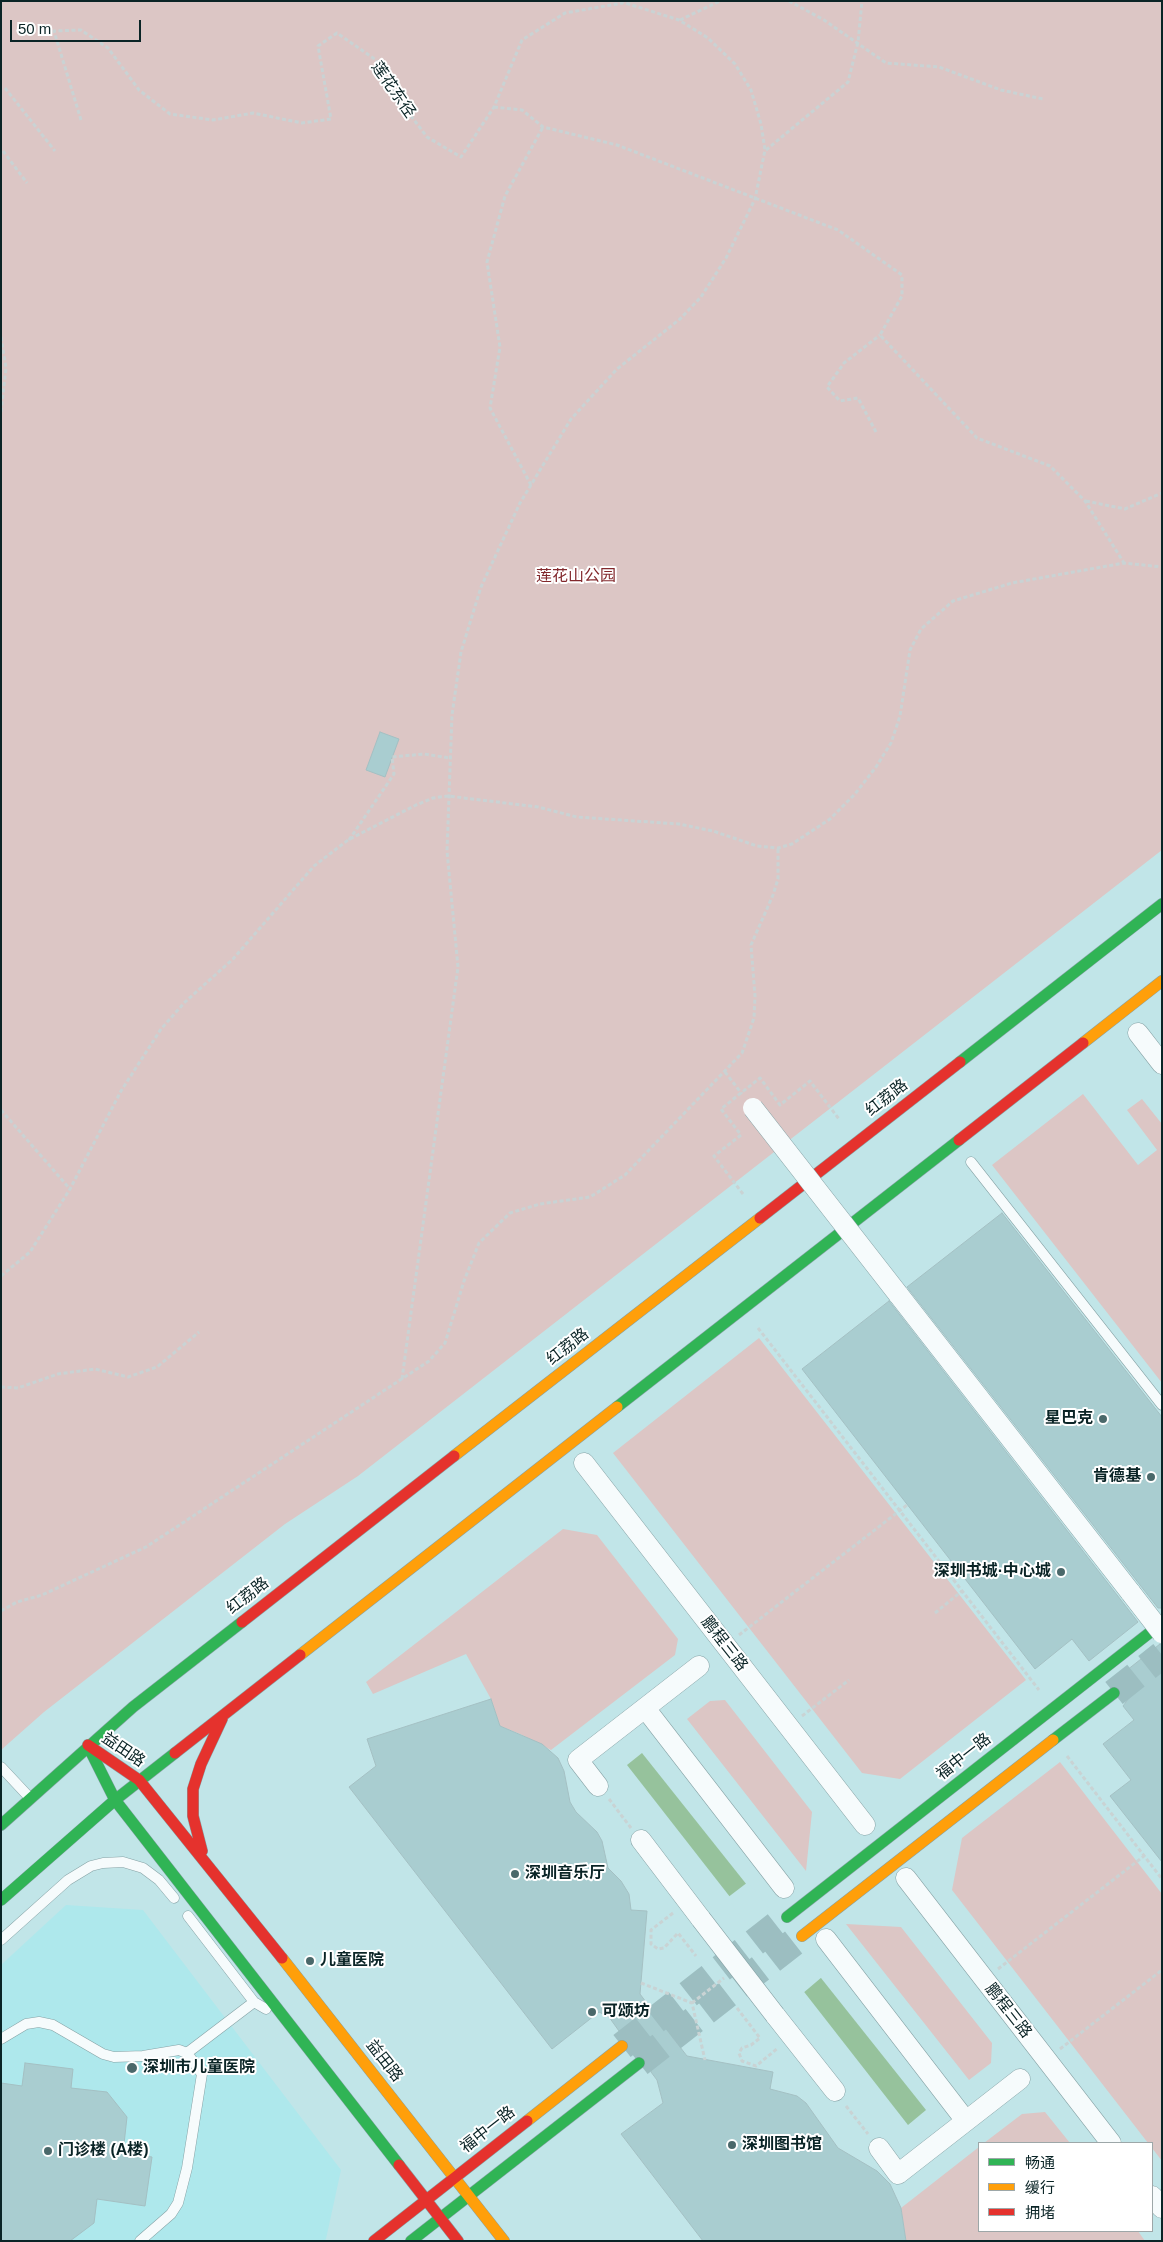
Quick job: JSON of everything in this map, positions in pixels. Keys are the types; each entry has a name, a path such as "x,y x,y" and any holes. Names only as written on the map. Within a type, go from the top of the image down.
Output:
{"main road":[{"name":"红荔路","path":"1,1825 88,1745 150,1694 1162,904"},
{"path":"1,1900 139,1780 1162,981"},
{"name":"福中一路","path":"787,1917 1162,1623"},
{"path":"802,1936 1114,1693"},
{"path":"205,1860 193,1816 193,1789 201,1764 224,1715"},
{"name":"益田路","path":"88,1745 139,1780 205,1860 504,2241"},
{"name":"益田路","path":"88,1745 114,1800 458,2241"},
{"name":"福中一路","path":"374,2241 622,2046"},
{"path":"411,2241 639,2063"}],"street":[{"path":"1138,1033 1162,1064"},
{"path":"747,1101 1162,1633"},
{"name":"鹏程三路","path":"584,1463 865,1826"},
{"path":"598,1786 578,1760 699,1666"},
{"path":"645,1708 784,1888"},
{"path":"641,1840 835,2091"},
{"name":"鹏程三路","path":"906,1878 1110,2142"},
{"path":"826,1940 966,2121"},
{"path":"879,2148 898,2174 1020,2080"},
{"path":"1153,2197 1162,2208"}],"lane":[{"path":"971,1162 1162,1405"},
{"path":"1,1767 30,1798"},
{"path":"1,1940 79,1872 103,1863 129,1863 143,1868 159,1880 254,2002 290,2024"},
{"path":"187,2053 254,2002"},
{"path":"1,2039 26,2024 39,2022 53,2025 103,2054 114,2057 135,2057 179,2050 187,2053 202,2074 182,2188 171,2214 140,2241"}],"path":[{"path":"402,1379 458,968 447,851 452,715 461,652 481,587 530,485 571,419 617,369 680,319 702,297 726,258 755,199 765,150 761,124 751,90 735,64 708,38 679,20 619,1"},
{"path":"679,20 720,1"},
{"path":"789,1 824,20 886,63 939,67 1001,90 1044,99"},
{"path":"765,150 848,82 858,42 862,1"},
{"path":"624,3 565,13 522,40 494,107 522,110 543,127 617,146 838,230 902,275 902,296 880,335 844,363 827,387 840,401 858,398 876,432"},
{"name":"莲花东径","path":"81,120 54,30 81,30 108,48 140,90 170,114 213,120 253,113 302,123 331,119 318,46 337,32 376,60 399,100 427,137 461,157 494,107"},
{"path":"5,88 55,151"},
{"path":"530,485 490,408 500,347 487,262 505,196 543,127"},
{"path":"3,151 27,184"},
{"path":"880,335 977,438 1050,466 1086,501 1124,563"},
{"path":"1,337 6,368 1,412"},
{"path":"1086,501 1125,509 1162,493"},
{"path":"1,1276 30,1252 70,1188 121,1091 161,1029 192,996 233,960 314,866 348,840 433,798 448,796 538,806 577,817 680,824 713,831 757,846 778,848 792,844 830,819 876,767 890,743 900,716 910,650 921,629 939,611 953,601 994,588 1124,563 1162,567"},
{"path":"348,840 394,774 392,757 424,754 450,758"},
{"path":"1,1611 17,1602 42,1595 146,1547 429,1361 445,1343 464,1281 479,1243 510,1213 540,1204 590,1197 625,1175 742,1053 754,1018 755,996 751,945 778,879 778,848"},
{"path":"724,1072 747,1101"},
{"path":"743,1194 714,1156 741,1135 721,1109 747,1101 760,1078 780,1105 810,1081 839,1119"},
{"path":"1,1110 70,1188"},
{"path":"758,1328 1038,1690"},
{"path":"1,1387 18,1388 58,1374 95,1369 128,1377 157,1367 199,1332"},
{"path":"726,1646 907,1505"},
{"path":"935,1612 962,1591"},
{"path":"788,1727 849,1680"},
{"path":"1065,1753 1162,1879"},
{"path":"598,1786 641,1840"},
{"path":"984,1980 1144,1856"},
{"path":"688,1901 651,1930 651,1944 655,1948 664,1948 669,1940 678,1933 696,1956"},
{"path":"692,2003 738,1967"},
{"path":"1046,2059 1162,1970"},
{"path":"641,1983 692,2003"},
{"path":"692,2003 705,2060"},
{"path":"737,2008 760,2038 751,2045 742,2048 740,2056 745,2063 756,2066 793,2037"},
{"path":"835,2091 879,2148"}],"shaded area":[{"path":"642,1753 926,2110 908,2125 627,1765"},
{"name":"深圳市儿童医院","path":"66,1905 143,1910 341,2170 324,2241 1,2241 1,1965"}],"green space":[{"name":"莲花山公园","path":"1,1 1162,1 1162,850 358,1476 285,1524 44,1712 1,1750"},
{"path":"1083,1094 1138,1165 1157,1150 1127,1110 1142,1099 1162,1124 1162,1383 992,1165"},
{"path":"759,1338 1026,1680 900,1779 862,1773 613,1453"},
{"path":"563,1529 597,1535 678,1639 675,1655 551,1750 500,1726 491,1699 466,1654 373,1694 366,1682"},
{"path":"725,1700 812,1812 806,1871 687,1719 710,1701"},
{"path":"1060,1762 1162,1894 1162,2161 1153,2149 1153,2142 1147,2142 952,1890 962,1838"},
{"path":"846,1924 901,1927 992,2043 991,2063 969,2080"},
{"path":"1045,2112 1069,2142 985,2142 1022,2114"},
{"path":"978,2148 978,2232 1139,2232 1145,2241 906,2241 901,2208"}],"pier":[{"path":"748,1882 822,1977 802,1994 727,1898"}],"building":[{"path":"380,732 399,739 385,777 366,770"},
{"path":"1002,1213 1162,1417 1162,1608 1158,1608 907,1287"},
{"path":"889,1301 1138,1622 1089,1661 1072,1639 1035,1669 802,1369"},
{"path":"1160,1644 1162,1645 1162,1862 1110,1796 1131,1780 1103,1744 1134,1720 1123,1706 1129,1698 1129,1690 1126,1683 1117,1678"},
{"name":"深圳音乐厅","path":"491,1699 500,1726 542,1744 558,1758 564,1771 570,1802 576,1812 597,1832 602,1841 608,1868 621,1881 629,1894 631,1910 647,1911 640,1994 673,2038 687,2056 773,2072 770,2089 797,2096 806,2103 838,2148 877,2171 890,2184 901,2208 906,2241 703,2241 621,2134 663,2103 657,2080 651,2072 654,2061 651,2053 644,2048 637,2048 634,2036 627,2031 619,2031 609,2017 599,2012 552,2049 349,1787 376,1766 367,1739"},
{"name":"门诊楼 (A楼)","path":"25,2063 73,2069 71,2088 107,2092 127,2117 123,2153 152,2157 145,2206 97,2199 94,2223 70,2241 1,2241 1,2083 22,2086"}],"tunnel":[{"path":"1114,1693 1162,1655"},
{"path":"622,2046 787,1917"},
{"path":"639,2063 802,1936"}],"traffic: fast":[{"path":"960,1062 1162,904"},
{"path":"617,1407 959,1140"},
{"path":"1,1825 133,1707 242,1622"},
{"path":"787,1917 1162,1623"},
{"path":"1053,1740 1114,1693"},
{"path":"88,1746 115,1800 399,2165"},
{"path":"1,1900 115,1800 175,1753"},
{"path":"411,2241 639,2063"}],"traffic: slow":[{"path":"1083,1043 1162,981"},
{"path":"454,1456 760,1218"},
{"path":"300,1655 617,1407"},
{"path":"802,1936 1053,1740"},
{"path":"282,1958 504,2241"},
{"path":"527,2121 622,2046"}],"traffic: jam":[{"path":"959,1140 1083,1043"},
{"path":"760,1218 960,1062"},
{"path":"242,1622 454,1456"},
{"path":"175,1753 300,1655"},
{"path":"202,1851 193,1816 193,1789 201,1764 222,1719"},
{"path":"88,1745 139,1780 282,1958"},
{"path":"374,2241 527,2121"},
{"path":"399,2165 458,2241"}],"place":[{"name":"星巴克","path":"1103,1419"},
{"name":"肯德基","path":"1151,1477"},
{"name":"深圳书城·中心城","path":"1061,1572"},
{"name":"深圳音乐厅","path":"515,1874"},
{"name":"儿童医院","path":"310,1961"},
{"name":"可颂坊","path":"592,2012"},
{"name":"深圳市儿童医院","path":"132,2068"},
{"name":"深圳图书馆","path":"732,2145"},
{"name":"门诊楼 (A楼)","path":"48,2151"}]}
